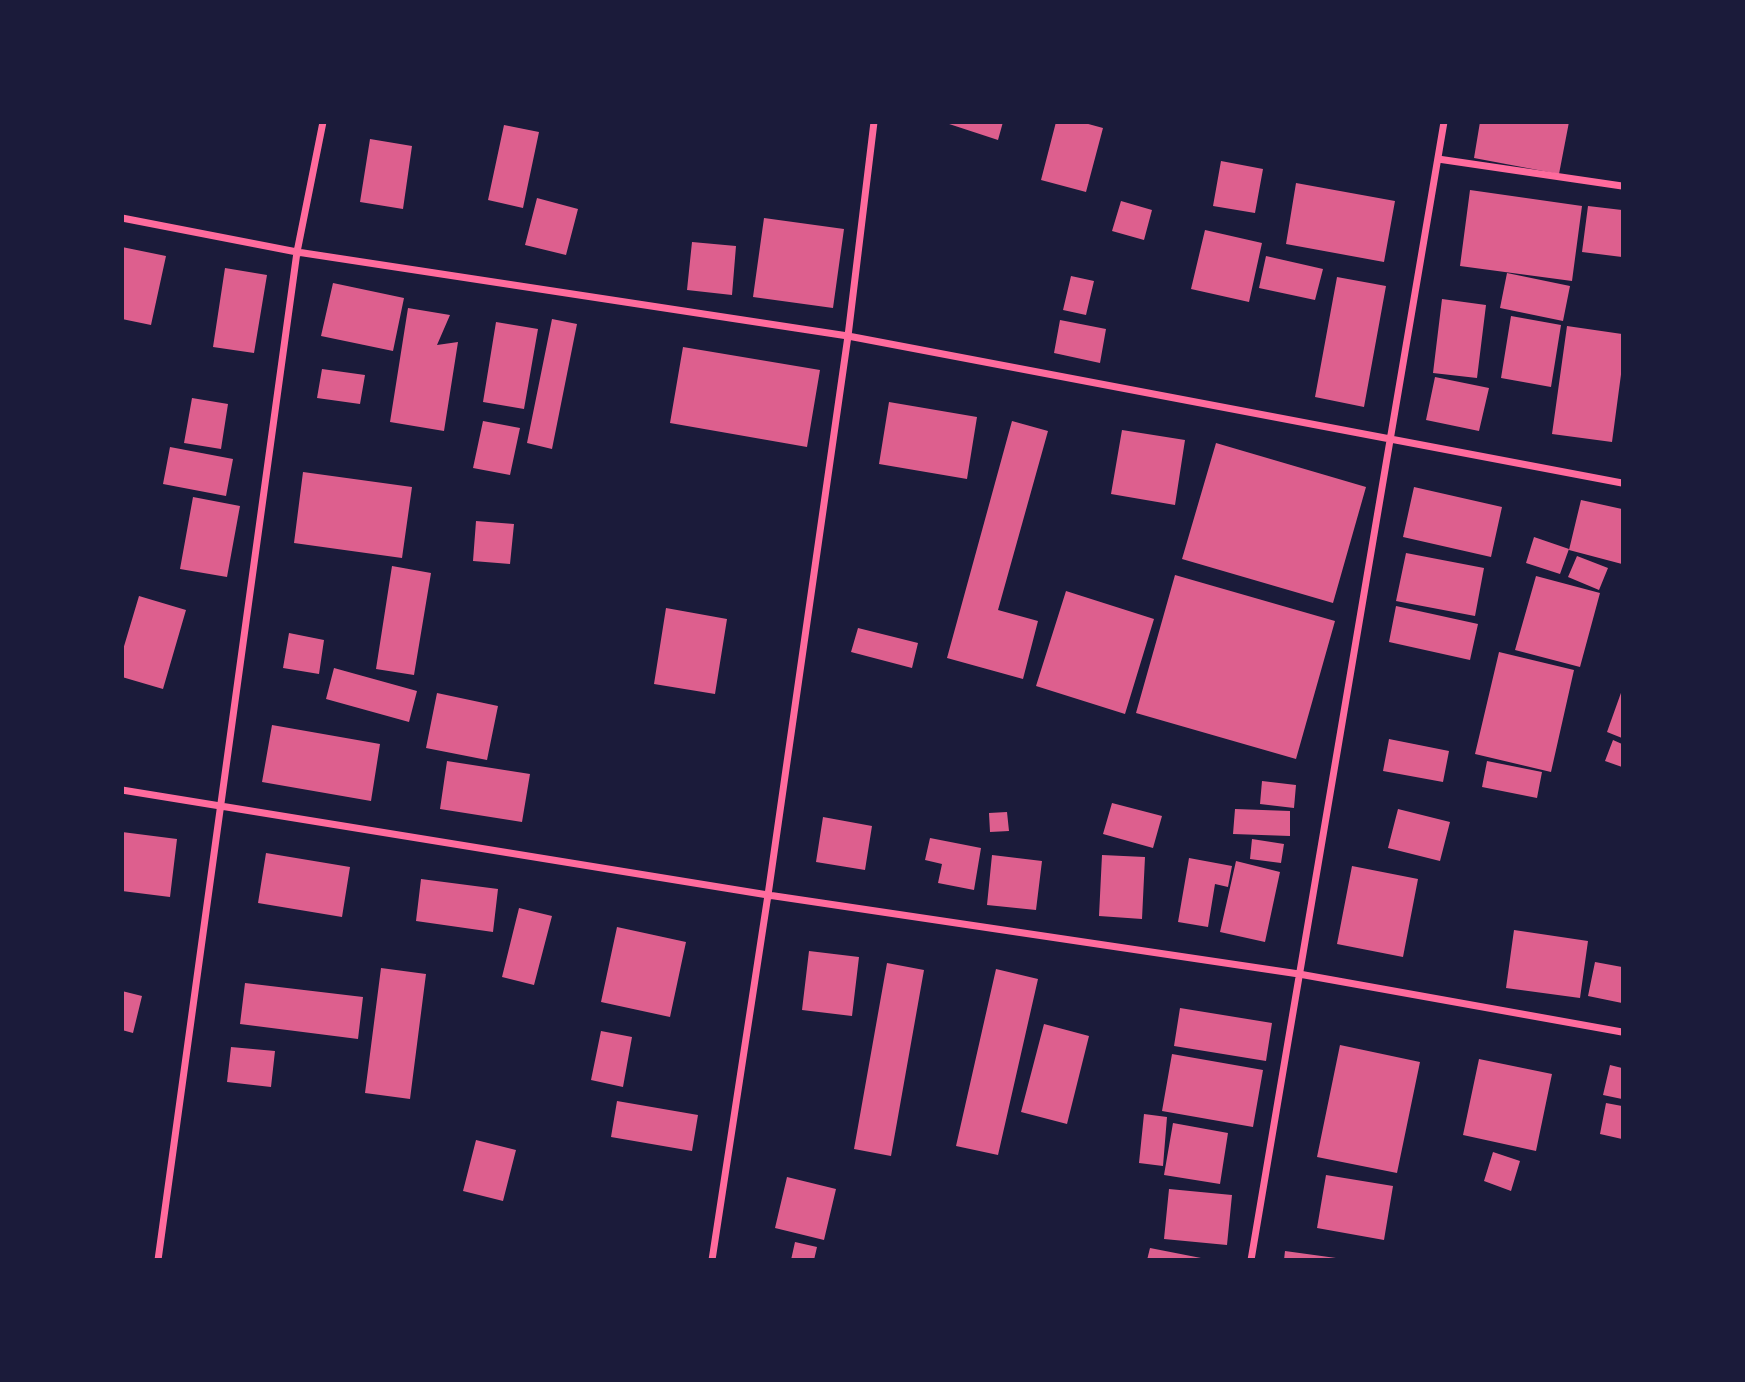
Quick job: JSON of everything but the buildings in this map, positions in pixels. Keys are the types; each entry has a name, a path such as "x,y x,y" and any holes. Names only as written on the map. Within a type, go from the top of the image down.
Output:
{"street":[{"path":"158,1259 297,252 323,122"},
{"path":"712,1259 768,895 848,336 874,122"},
{"path":"1251,1259 1444,122"},
{"path":"1438,159 1622,186"},
{"path":"122,218 297,252 848,336 1622,483"},
{"path":"122,790 768,895 1299,974 1622,1032"}]}
